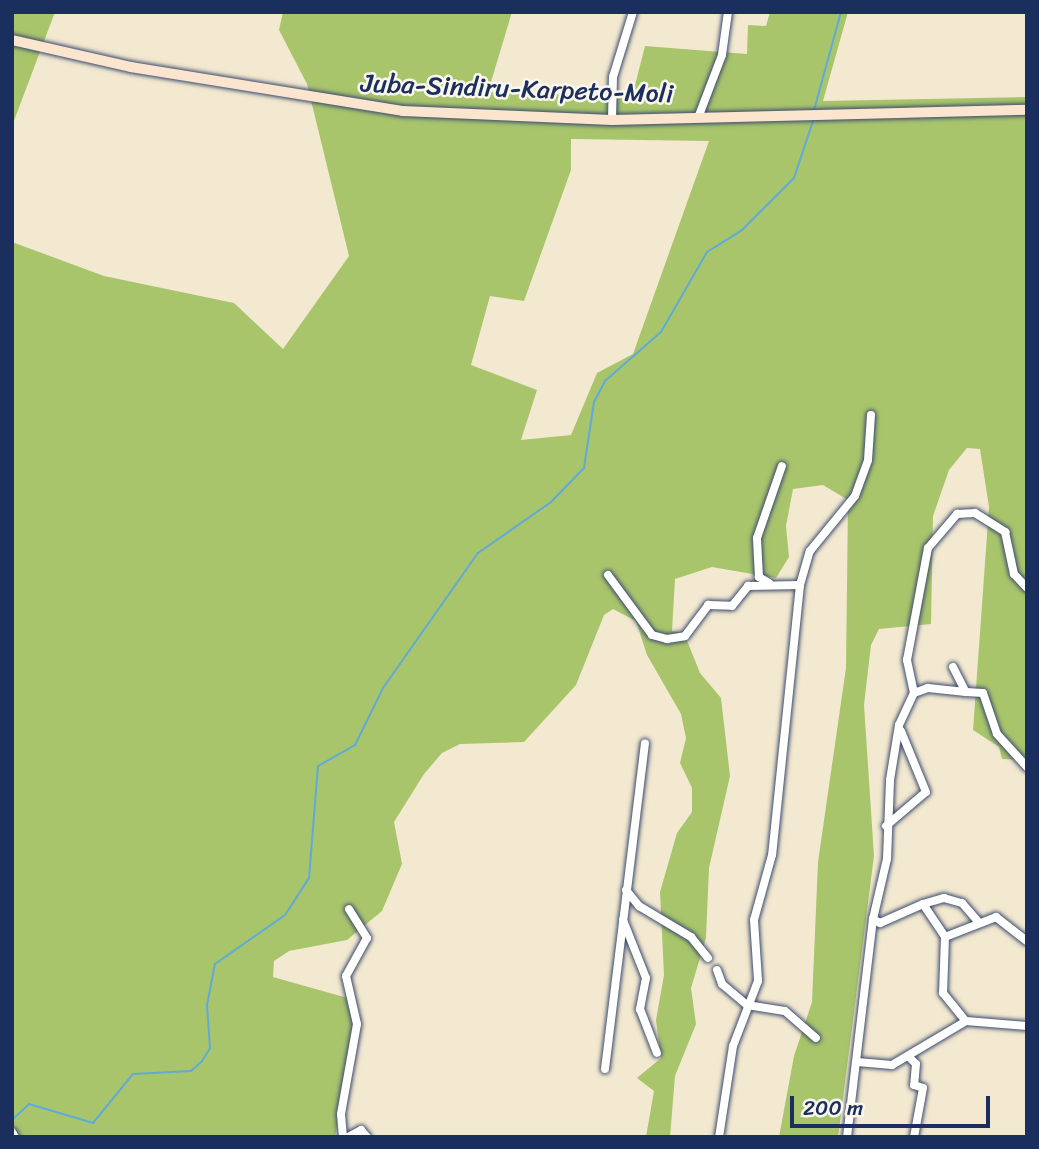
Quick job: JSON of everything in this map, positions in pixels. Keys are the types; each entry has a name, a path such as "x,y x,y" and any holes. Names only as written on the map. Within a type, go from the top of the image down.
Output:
{"main road":[{"name":"Juba-Sindiru-Karpeto-Moli","path":"12,40 361,107 612,120 1027,110"}],"street":[{"path":"612,120 613,76 633,12"},
{"path":"698,118 722,55 728,12"},
{"path":"719,1137 733,1046 758,981 754,920 772,855 800,586 810,551 855,496 868,460 871,415"},
{"path":"769,583 759,577 757,538 782,466"},
{"path":"847,1137 873,919 887,859 886,827 901,730 914,693 907,660 928,548 950,519 975,513 1005,532 1014,574 1027,588"},
{"path":"608,575 652,635 667,639 685,636 708,605 732,606 748,586 769,583 800,586"},
{"path":"953,667 966,692"},
{"path":"914,693 928,688 984,693 997,734 1027,767"},
{"path":"886,827 926,792 901,730"},
{"path":"605,1069 646,743"},
{"path":"626,890 639,906 691,937 708,958"},
{"path":"873,919 880,922 944,898 962,903 977,920"},
{"path":"923,904 945,937 943,993 966,1021"},
{"path":"343,1137 339,1124 357,1024 346,976 367,938 349,909"},
{"path":"623,920 646,978 640,1009 657,1053"},
{"path":"945,937 977,920 1003,920 1027,941"},
{"path":"717,970 722,984 747,1005 785,1011 816,1038"},
{"path":"857,1062 892,1065 966,1021 1027,1026"},
{"path":"908,1056 916,1064 914,1085 923,1088 914,1137"},
{"path":"348,1137 361,1130 367,1137"},
{"path":"12,1132 15,1137"}],"green space":[{"path":"12,12 55,12 12,126"},
{"path":"283,12 512,12 488,92 632,97 645,46 747,54 748,25 766,26 770,12 848,12 823,101 1027,97 1027,760 1002,759 999,747 973,730 989,507 980,449 967,448 949,470 933,516 931,624 879,629 871,645 864,705 874,856 838,1137 779,1137 794,1056 812,1002 818,862 846,668 848,500 823,485 793,489 786,526 789,557 776,578 712,567 675,579 672,631 684,633 700,673 721,698 730,776 709,868 706,938 691,988 696,1024 675,1076 670,1137 646,1137 654,1091 637,1078 661,1058 656,1020 664,975 660,892 677,833 692,812 692,788 680,763 686,738 681,714 647,655 636,621 613,609 604,615 576,685 524,742 460,744 442,753 424,774 394,822 402,864 382,911 347,940 289,951 274,961 273,977 351,999 358,1014 335,1137 12,1137 12,242 104,276 234,303 283,349 349,256 307,84 279,30","holes":["571,139 709,141 633,354 597,373 571,435 521,440 537,390 471,365 490,296 524,301 571,170"]}],"waterway":[{"path":"814,110 841,12"},
{"path":"12,1120 29,1104 93,1123 133,1074 191,1071 202,1061 210,1048 207,1005 215,964 285,915 309,878 318,766 355,745 383,688 478,553 551,502 584,468 594,402 605,381 661,332 707,252 741,231 794,178 813,121"}]}
